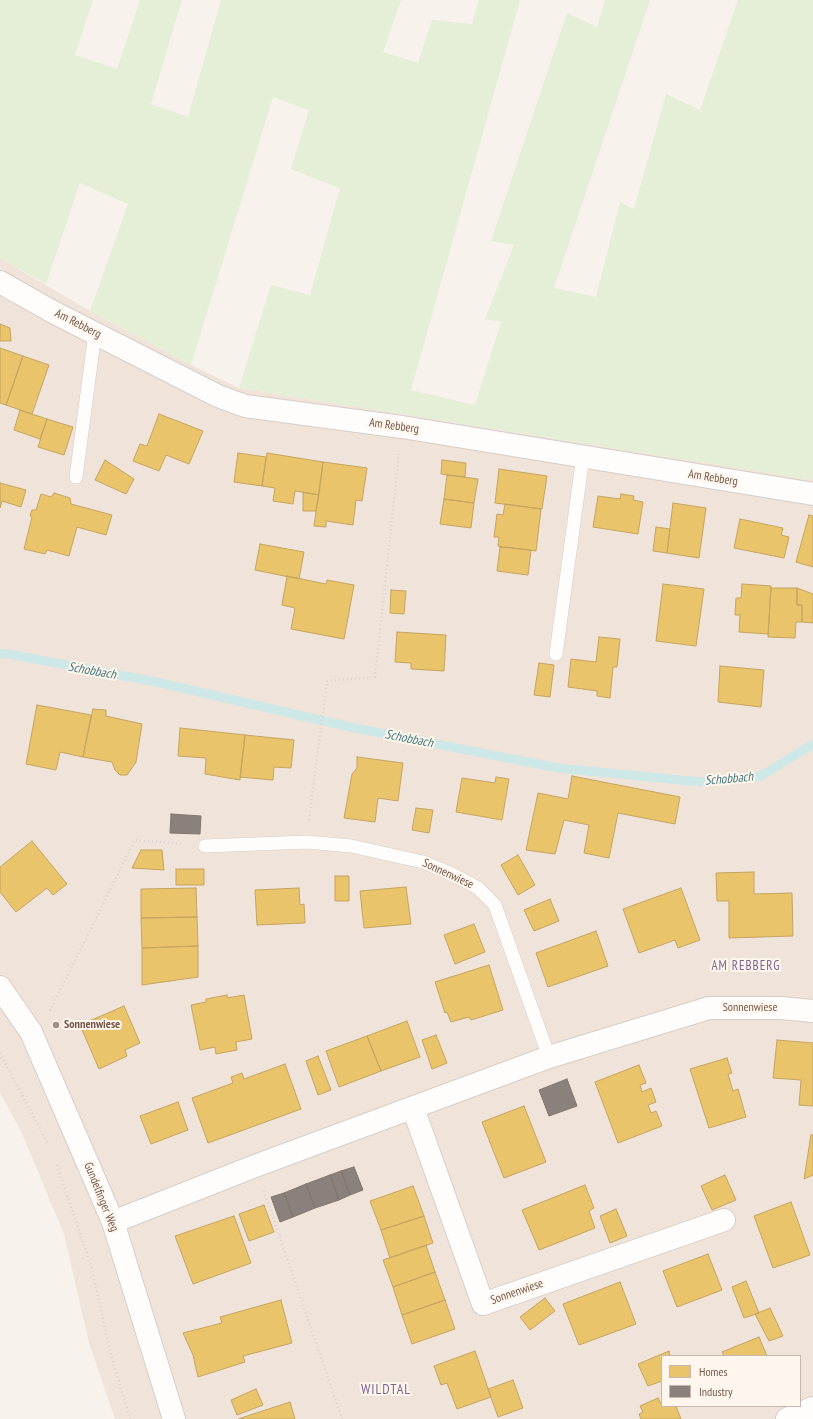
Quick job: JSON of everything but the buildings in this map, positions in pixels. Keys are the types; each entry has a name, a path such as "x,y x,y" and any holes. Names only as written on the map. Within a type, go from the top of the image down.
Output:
{"street":[{"name":"Am Rebberg","path":"0,282 53,312 218,396 245,406 402,427 813,494"},
{"name":"Gundelfinger Weg","path":"0,987 32,1032 113,1222 174,1419"},
{"name":"Sonnenwiese","path":"113,1222 255,1166 549,1057 709,1008 780,1008 813,1011"},
{"name":"Sonnenwiese","path":"413,1108 483,1304 724,1220"},
{"path":"787,1419 813,1408"}],"lane":[{"path":"76,477 95,333"},
{"path":"556,654 583,456"},
{"name":"Sonnenwiese","path":"205,846 306,842 351,846 423,862 452,874 478,888 494,905 549,1057"}],"path":[{"path":"306,842 327,681 375,677 402,427"},
{"path":"32,1032 45,1022 135,840 205,846"},
{"path":"0,1053 51,1148"},
{"path":"57,1163 92,1269 110,1355 130,1419"},
{"path":"255,1166 342,1419"}],"shaded area":[{"path":"0,258 90,311 191,365 239,388 813,480 813,1419 115,1419 89,1343 64,1234 21,1131 0,1093"}],"green space":[{"path":"0,0 93,0 75,55 117,69 140,0 182,0 151,104 188,117 221,0 401,0 383,52 418,63 432,20 472,24 479,0 520,0 411,390 475,405 501,322 485,319 514,245 491,241 567,13 597,27 605,0 650,0 554,288 596,297 620,202 634,209 666,94 700,110 738,0 813,0 813,480 239,388 271,285 310,295 340,188 291,169 309,110 273,97 191,365 90,311 128,204 80,183 46,284 0,258"}],"waterway":[{"name":"Schobbach","path":"0,654 9,654 156,682 350,727 558,768 700,782 761,776 813,744"}],"place":[{"name":"Sonnenwiese","path":"56,1025"}],"district":[{"name":"AM REBBERG","path":"746,966"},
{"name":"WILDTAL","path":"386,1390"}]}
